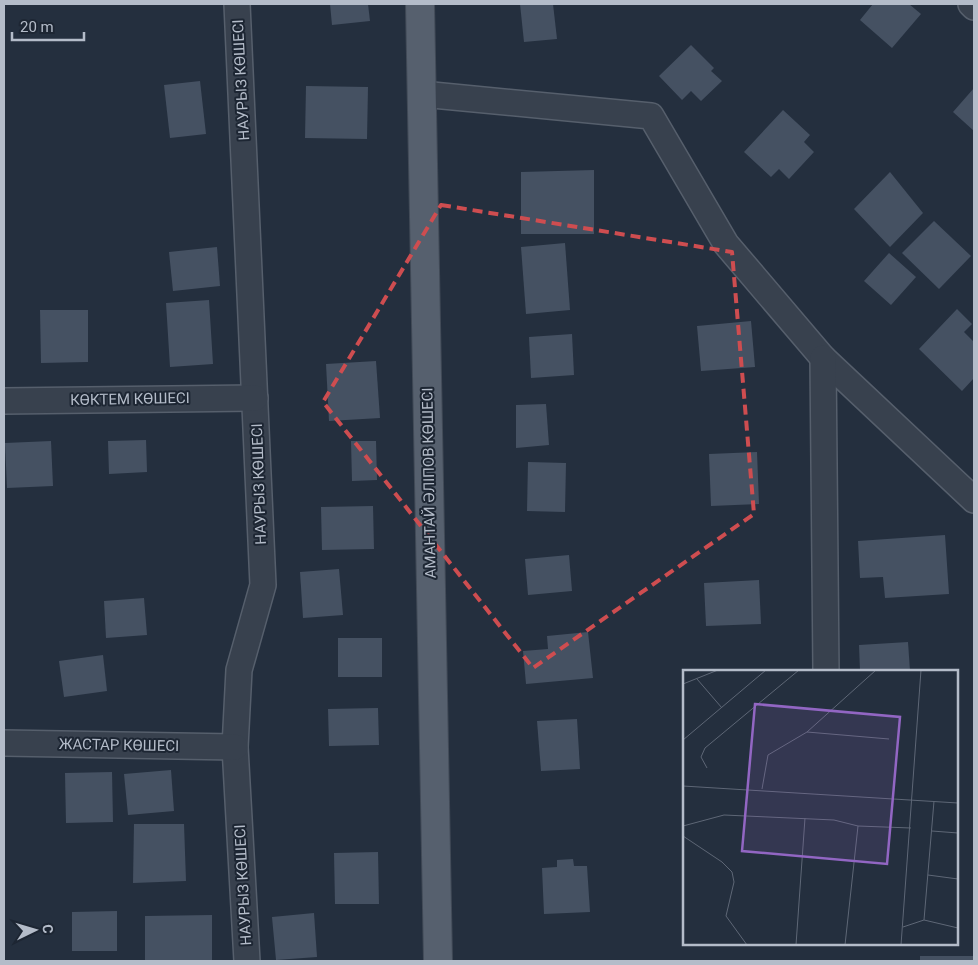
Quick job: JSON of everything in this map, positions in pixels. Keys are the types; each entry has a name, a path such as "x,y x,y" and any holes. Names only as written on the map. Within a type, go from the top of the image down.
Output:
{"main road":[{"name":"АМАНТАЙ ӘЛІПОВ КӨШЕСІ","path":"420,4 438,961"}],"street":[{"name":"НАУРЫЗ КӨШЕСІ","path":"237,4 263,585 239,670 235,747 247,961"},
{"path":"971,4 974,7"},
{"path":"422,94 651,116 726,244 823,358 974,500"},
{"path":"823,358 826,670"},
{"name":"КӨКТЕМ КӨШЕСІ","path":"4,401 255,398"},
{"name":"ЖАСТАР КӨШЕСІ","path":"4,743 235,747"}],"highlighted area":[{"path":"441,205 732,252 754,514 533,668 323,402"}],"building":[{"path":"330,4 368,4 370,21 332,25"},
{"path":"520,4 553,4 557,39 524,42"},
{"path":"873,4 909,4 921,14 892,48 860,20"},
{"path":"691,45 714,68 711,71 722,81 701,101 691,91 682,100 659,76"},
{"path":"200,81 206,134 170,138 164,85"},
{"path":"306,86 368,87 367,139 305,138"},
{"path":"974,88 974,131 953,112"},
{"path":"783,110 810,135 804,142 814,152 789,179 779,169 771,177 744,152"},
{"path":"594,170 594,234 521,234 521,172"},
{"path":"890,172 923,213 890,247 854,209"},
{"path":"934,221 971,256 939,289 902,253"},
{"path":"565,243 570,310 526,314 521,247"},
{"path":"217,247 220,286 173,291 169,252"},
{"path":"889,253 916,277 891,305 864,281"},
{"path":"209,300 213,364 170,367 166,303"},
{"path":"957,309 972,324 964,332 974,342 974,378 962,391 919,349"},
{"path":"40,310 88,310 88,362 41,363"},
{"path":"751,321 755,367 701,371 697,326"},
{"path":"572,334 574,375 531,378 529,337"},
{"path":"376,361 380,418 329,421 326,364"},
{"path":"546,404 549,445 516,448 516,405"},
{"path":"146,440 147,472 109,474 108,441"},
{"path":"51,441 53,486 7,488 5,443"},
{"path":"351,441 376,441 377,480 352,481"},
{"path":"757,452 759,504 711,506 709,454"},
{"path":"528,462 566,463 565,512 527,511"},
{"path":"373,506 374,549 322,550 321,507"},
{"path":"945,535 949,594 885,598 883,577 860,578 858,541"},
{"path":"569,555 572,591 528,595 525,559"},
{"path":"339,569 343,615 303,618 300,572"},
{"path":"759,580 761,624 706,626 704,583"},
{"path":"144,598 147,635 106,638 104,601"},
{"path":"588,632 593,678 526,684 523,651 548,649 547,636"},
{"path":"338,638 382,638 382,677 338,677"},
{"path":"908,642 910,670 860,670 859,645"},
{"path":"103,655 107,691 64,697 59,661"},
{"path":"378,708 379,745 329,746 328,709"},
{"path":"577,719 580,769 541,771 537,721"},
{"path":"171,770 174,811 128,815 124,774"},
{"path":"112,772 113,822 66,823 65,773"},
{"path":"134,824 184,824 186,881 133,883"},
{"path":"378,852 379,904 335,904 334,853"},
{"path":"573,859 574,866 587,866 590,912 544,914 542,868 557,867 557,860"},
{"path":"117,911 117,951 72,951 72,912"},
{"path":"314,913 317,957 276,960 272,917"},
{"path":"212,915 212,961 145,961 145,916"},
{"path":"920,956 974,956 974,961 920,961"}]}
